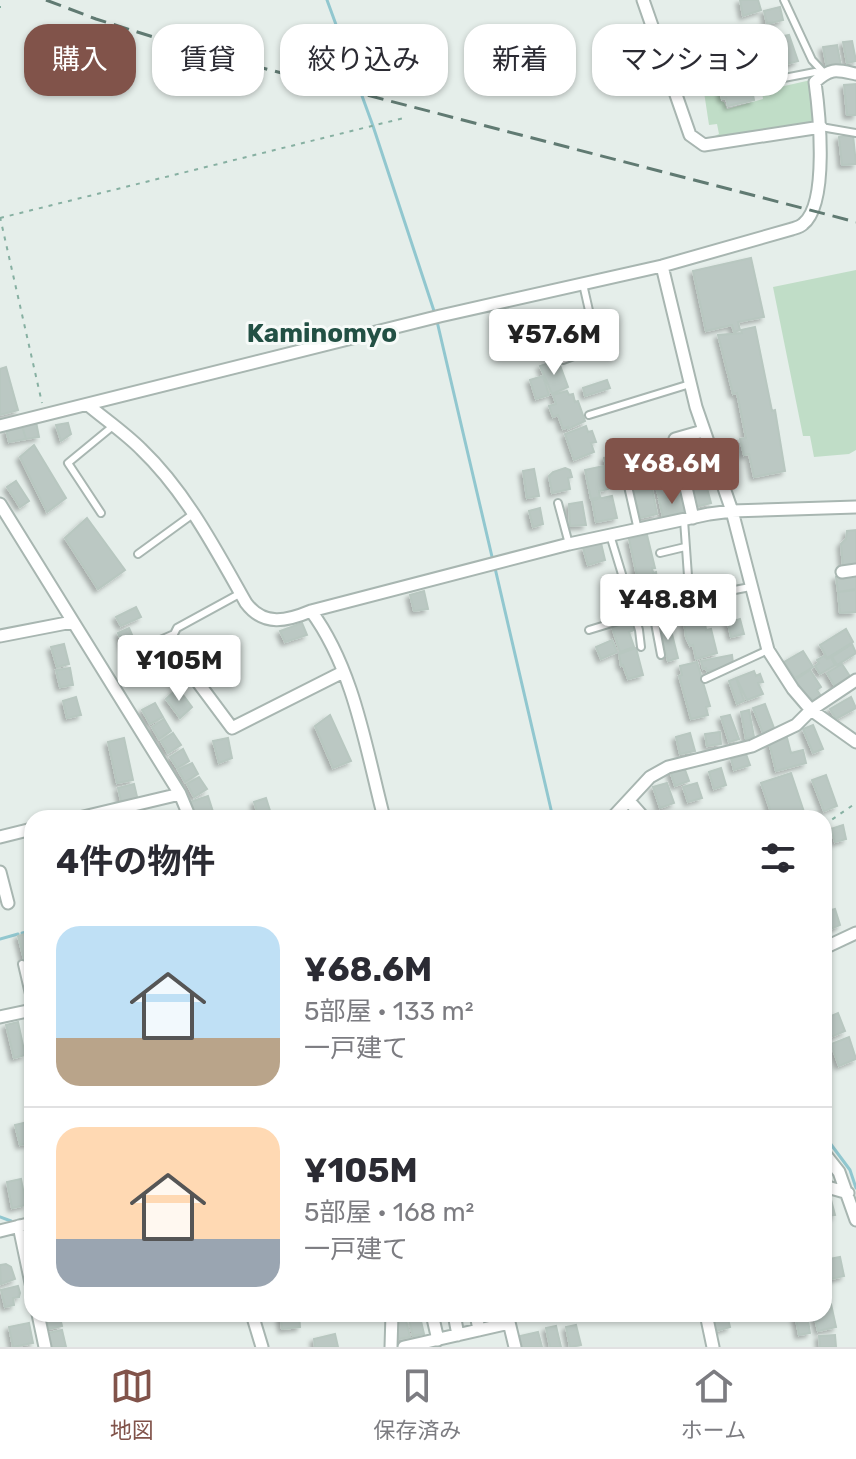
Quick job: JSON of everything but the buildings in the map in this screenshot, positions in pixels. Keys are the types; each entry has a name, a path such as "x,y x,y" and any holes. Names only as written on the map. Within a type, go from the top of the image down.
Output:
{"street":[{"path":"643,0 690,135 696,142 704,145 821,127"},
{"path":"0,426 435,317 662,266 804,224 813,211 821,159 821,127 815,82 824,74 838,69 856,74"},
{"path":"662,266 690,384 703,431 732,511 768,650 811,710 856,742"},
{"path":"88,405 140,447 161,470 193,514 252,611 268,620 291,620 311,611 569,544 688,519 732,511 856,507"},
{"path":"688,519 675,439 703,431"},
{"path":"0,504 180,794 187,810"},
{"path":"842,572 856,570"},
{"path":"311,611 325,629 350,689 382,810"},
{"path":"0,636 72,622"},
{"path":"197,681 232,728 343,672"},
{"path":"620,810 650,777 668,767 752,746 796,725 811,710 856,680"},
{"path":"113,810 180,794"},
{"path":"629,801 637,810"},
{"path":"0,837 24,831"},
{"path":"0,872 8,903"},
{"path":"832,943 856,933"},
{"path":"0,1017 24,1010"},
{"path":"832,1163 848,1193 856,1220"},
{"path":"832,1188 848,1193"},
{"path":"0,1231 24,1225"},
{"path":"19,1226 24,1250"},
{"path":"40,1322 45,1347"},
{"path":"254,1322 262,1347"},
{"path":"391,1347 392,1322"},
{"path":"434,1322 438,1340"},
{"path":"456,1322 458,1335"},
{"path":"478,1322 479,1330"},
{"path":"404,1347 479,1330 500,1322"},
{"path":"509,1322 515,1347"},
{"path":"708,1322 713,1347"}],"lane":[{"path":"784,0 812,60 824,74"},
{"path":"788,77 815,72 824,74"},
{"path":"821,127 856,133"},
{"path":"563,360 587,351 595,337 583,284"},
{"path":"589,415 690,384"},
{"path":"101,513 68,463 113,426"},
{"path":"612,477 625,473 638,530"},
{"path":"558,503 569,544"},
{"path":"138,554 193,514"},
{"path":"661,655 655,623 691,613 685,547 688,519"},
{"path":"610,535 635,616 641,647"},
{"path":"660,553 685,547"},
{"path":"690,605 699,597 750,587"},
{"path":"715,621 724,592"},
{"path":"158,641 241,593"},
{"path":"589,630 635,616"},
{"path":"705,679 768,650"},
{"path":"22,964 24,973"}],"path":[{"path":"45,416 0,218 404,118"},
{"path":"832,820 856,803"}],"green space":[{"path":"811,80 815,124 716,140 715,136 719,134 717,124 709,125 705,96 720,96 727,109 763,99 763,96 788,96 788,85"},
{"path":"856,270 856,450 849,454 814,457 810,436 803,436 773,287"}],"waterway":[{"path":"327,0 373,126 436,317 493,561"},
{"path":"495,568 551,810"},
{"path":"0,939 18,934"},
{"path":"832,1146 850,1170 856,1188"},
{"path":"0,1217 11,1221"}],"railway":[{"path":"46,0 201,52 856,222"}],"district":[{"name":"Kaminomyo","path":"322,333"}]}
